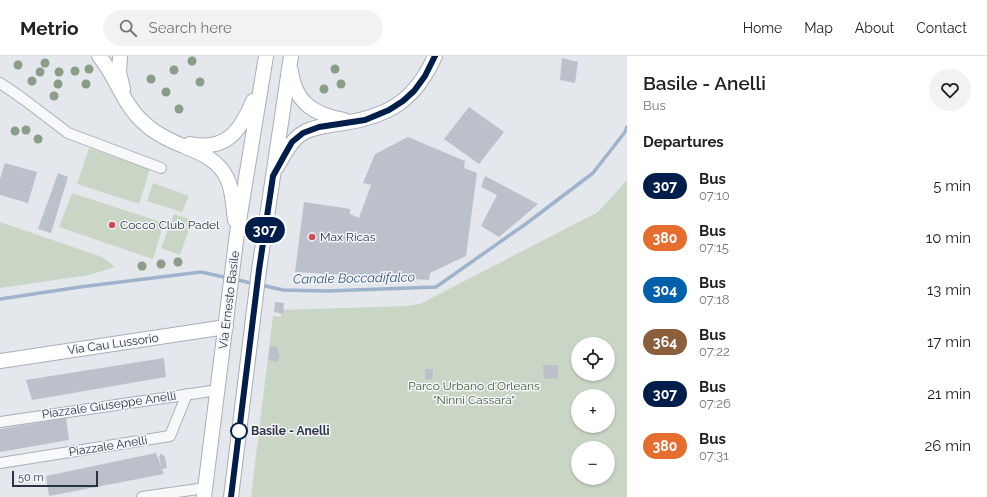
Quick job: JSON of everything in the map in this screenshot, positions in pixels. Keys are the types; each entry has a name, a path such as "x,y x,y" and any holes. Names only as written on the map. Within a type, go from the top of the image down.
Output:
{"street":[{"path":"99,56 133,112 143,122 174,142 214,161 221,168 228,180 237,233"},
{"path":"120,56 119,72 127,101"},
{"path":"273,176 292,142 303,133 319,127 365,120 389,110 403,101 414,91 425,76 434,58"},
{"path":"174,142 198,146 208,145 218,143 233,135 246,118 253,101 265,59"},
{"name":"Via Ernesto Basile","path":"204,492 237,233 265,59"},
{"path":"290,59 292,81 306,105 326,116 352,122"},
{"path":"231,497 259,270 290,59"},
{"path":"0,83 68,133 162,168"},
{"name":"Via Cau Lussorio","path":"0,361 226,327"},
{"name":"Piazzale Giuseppe Anelli","path":"0,422 218,390"},
{"name":"Piazzale Anelli","path":"0,463 170,436 187,394"},
{"path":"142,497 204,492"}],"green space":[{"name":"Cocco Club Padel","path":"89,148 150,169 139,204 77,184"},
{"name":"Parco Urbano d'Orleans \"Ninni Cassarà\"","path":"627,180 627,497 251,497 273,316 281,317 281,310 407,306 420,304 598,212"},
{"name":"Cocco Club Padel","path":"153,183 189,196 182,212 147,201"},
{"name":"Cocco Club Padel","path":"72,193 164,223 153,259 59,227"},
{"name":"Cocco Club Padel","path":"174,214 192,220 180,255 161,248"},
{"path":"0,222 102,257 115,267 89,275 0,288"}],"building":[{"path":"562,58 578,62 575,83 560,80"},
{"path":"469,107 504,132 479,164 444,139"},
{"path":"408,137 465,161 464,168 477,173 466,256 430,273 429,280 295,272 304,202 350,209 350,214 359,218 371,185 363,183 375,154"},
{"path":"5,163 37,172 28,203 0,195 0,179"},
{"path":"58,173 68,177 51,233 38,229"},
{"path":"485,176 538,204 499,237 481,226 497,195 481,187"},
{"path":"275,302 284,303 283,314 274,312"},
{"path":"270,346 278,347 277,353 280,353 278,362 268,360"},
{"path":"164,358 166,377 32,400 26,380"},
{"path":"543,365 558,365 558,378 544,379"},
{"path":"425,369 433,369 432,380 425,379"},
{"path":"66,418 69,440 0,452 0,429"},
{"path":"156,453 164,474 49,496 46,476"},
{"path":"161,454 165,457 167,468 162,469 159,457"}],"waterway":[{"name":"Canale Boccadifalco","path":"261,285 283,290 327,291 436,287 527,223 593,173 625,132 627,127"},
{"name":"Canale Boccadifalco","path":"0,299 80,287 201,272 228,278"},
{"name":"Canale Boccadifalco","path":"234,279 255,284"}],"bus line":[{"name":"307","path":"231,497 259,270 273,176 292,142 303,133 319,127 365,120 389,110 403,101 414,91 425,76 435,56"}],"place":[{"name":"Cocco Club Padel","path":"112,225"},
{"name":"Max Ricas","path":"312,237"},
{"name":"Basile - Anelli","path":"239,431"}]}
